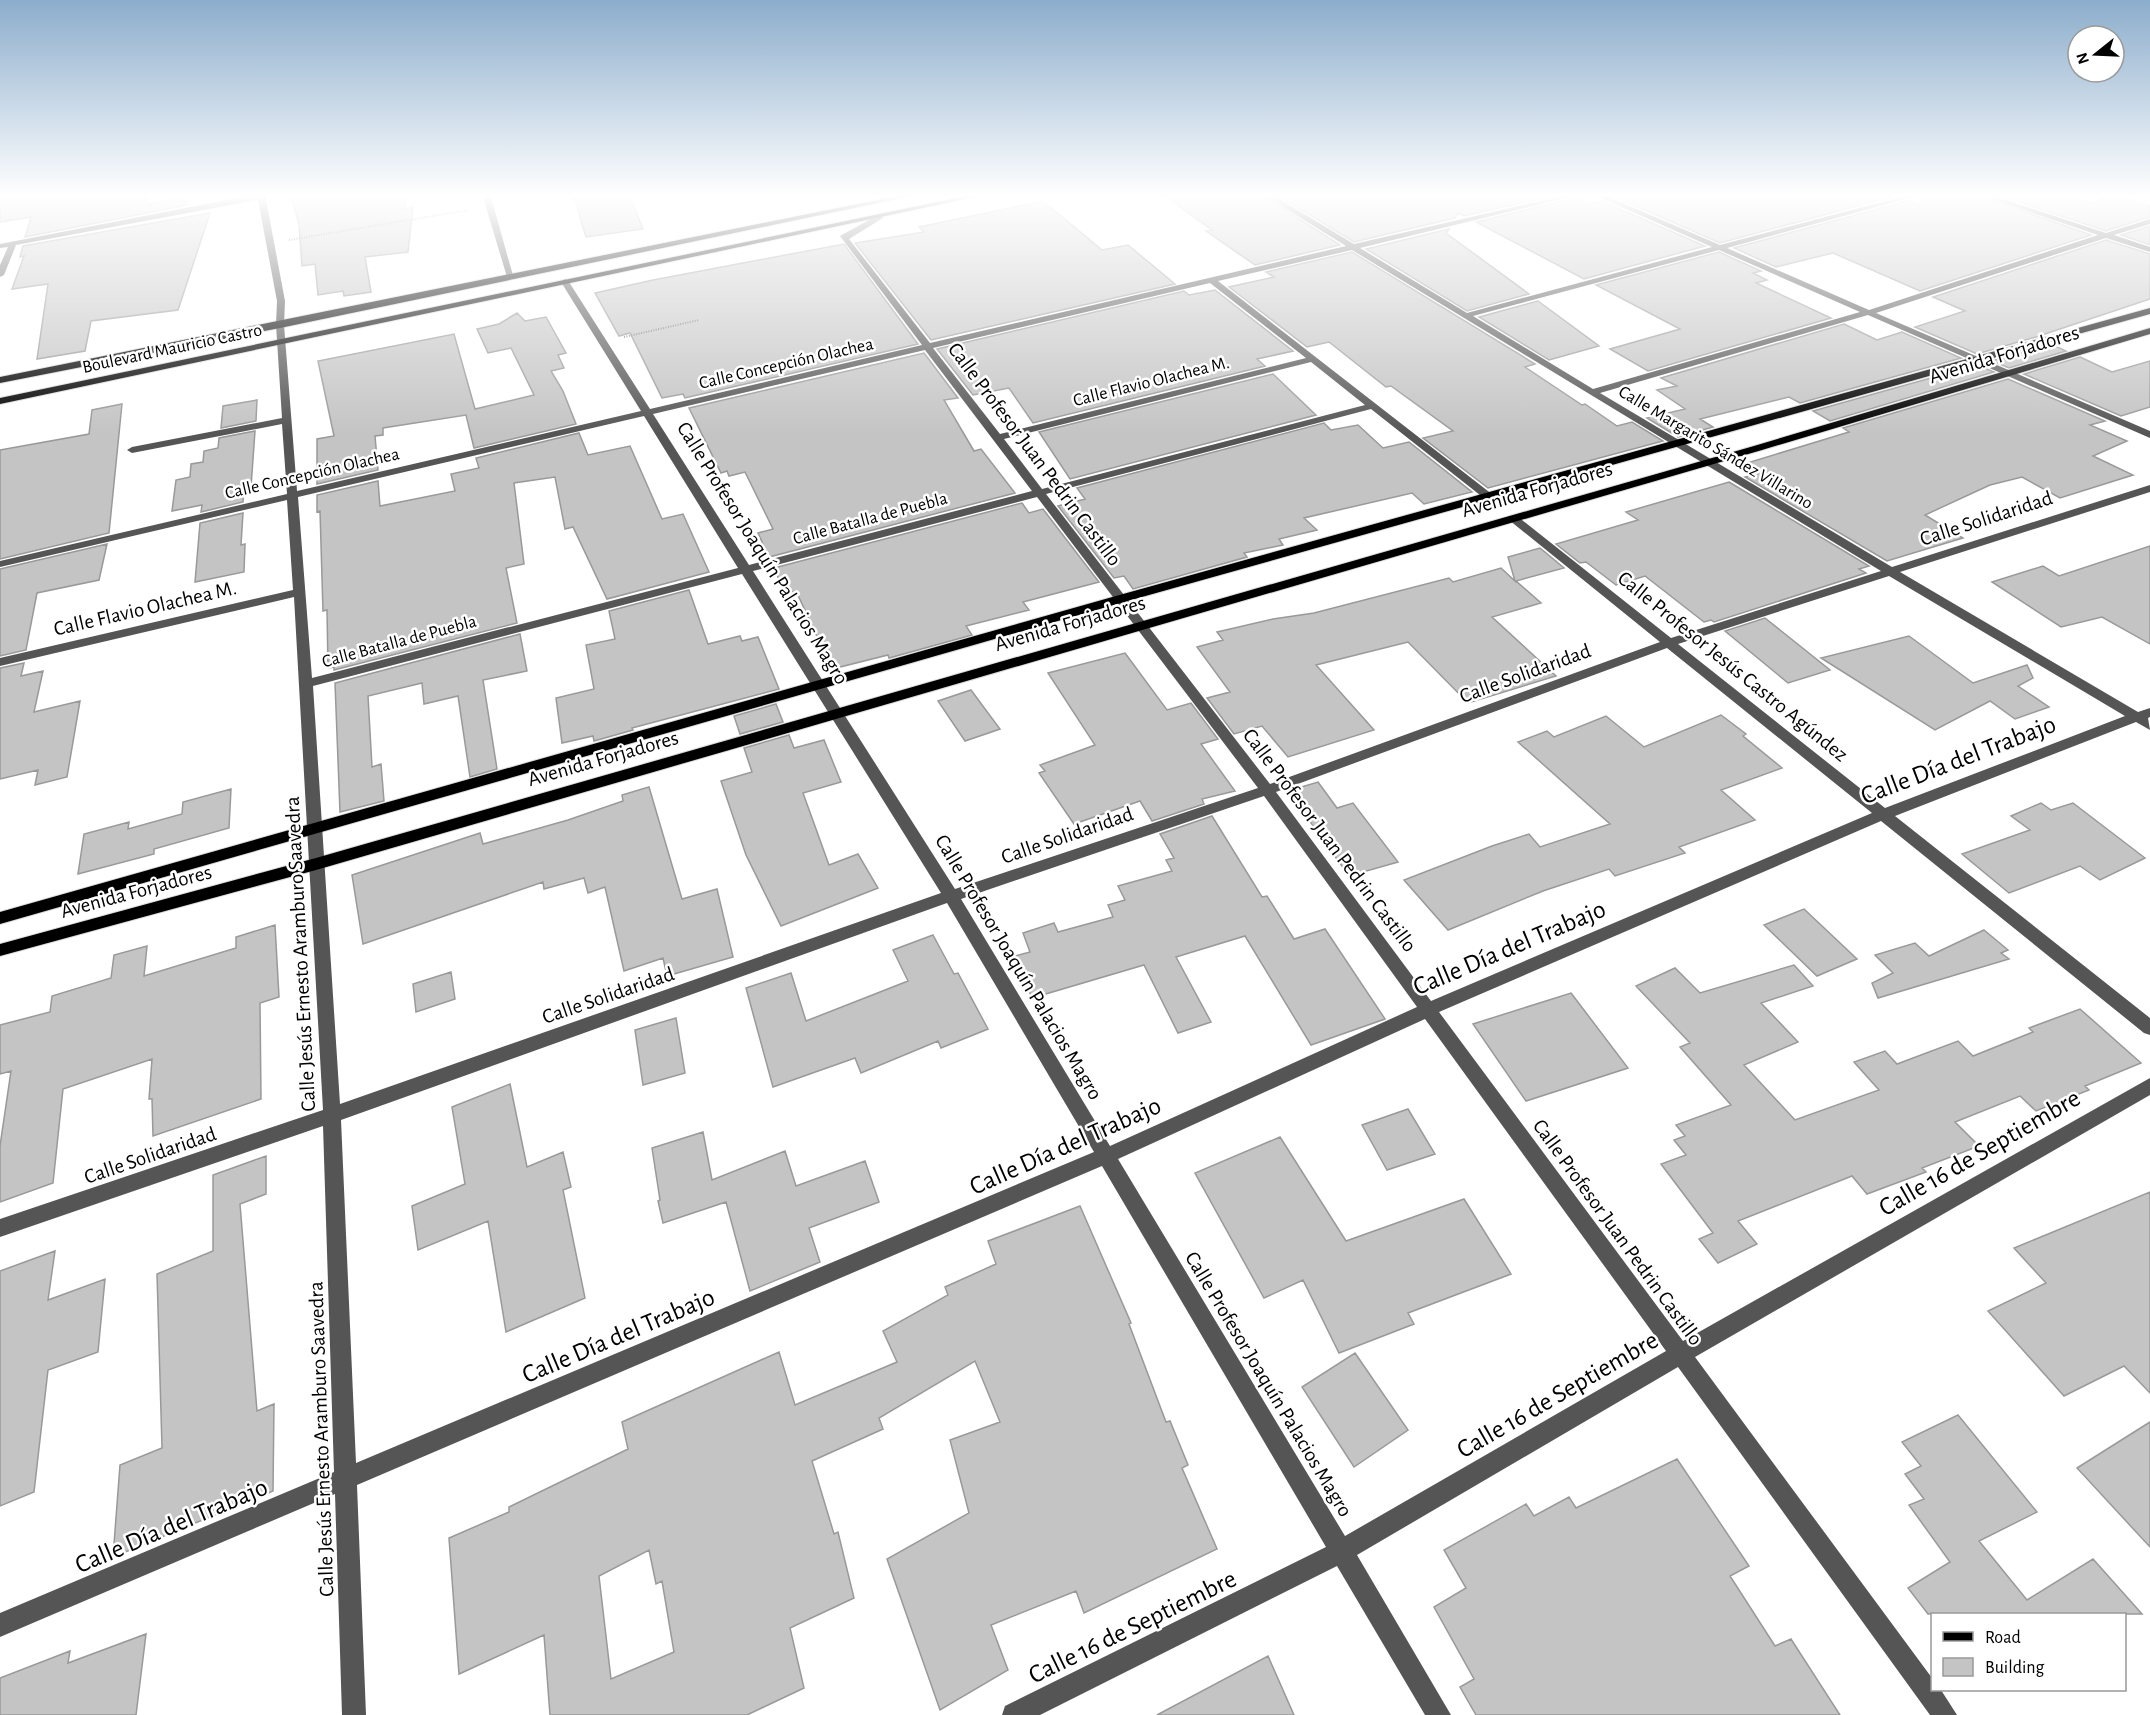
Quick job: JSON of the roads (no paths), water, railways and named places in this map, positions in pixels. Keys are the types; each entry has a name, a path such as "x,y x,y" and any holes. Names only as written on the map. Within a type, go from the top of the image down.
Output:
{"main road":[{"name":"Boulevard Mauricio Castro","path":"0,401 526,274"},
{"name":"Boulevard Mauricio Castro","path":"0,380 280,333 603,274"},
{"name":"Avenida Forjadores","path":"0,918 1120,599 2150,311"},
{"name":"Avenida Forjadores","path":"0,950 316,864 2012,374 2150,331"}],"street":[{"name":"Calle Jesús Ernesto Aramburo Saavedra","path":"277,274 281,301 280,333 306,684 332,1116 354,1715"},
{"name":"Calle Profesor Juan Pedrin Castillo","path":"872,274 1267,790 1430,1009 1945,1715"},
{"name":"Calle Concepción Olachea","path":"0,564 1238,274"},
{"name":"Calle Margarito Sández Villarino","path":"1395,274 1678,442 1706,462 2146,718"},
{"path":"1464,316 1618,274"},
{"path":"1781,274 2150,435"},
{"path":"1593,392 1870,312 1986,274"},
{"path":"1212,280 1489,497"},
{"name":"Calle Profesor Joaquín Palacios Magro","path":"565,282 838,712 951,896 1439,1715"},
{"name":"Calle Flavio Olachea M.","path":"997,438 1313,359"},
{"name":"Calle Batalla de Puebla","path":"306,684 1372,406"},
{"path":"132,450 286,420"},
{"name":"Calle Solidaridad","path":"0,1228 332,1116 951,896 1267,790 1671,642 2150,488"},
{"name":"Calle Profesor Jesús Castro Agúndez","path":"1513,518 1671,642 2150,1028"},
{"name":"Calle Flavio Olachea M.","path":"0,662 299,592"},
{"name":"Calle Día del Trabajo","path":"0,1625 1106,1156 1430,1009 1884,814 2146,718"},
{"name":"Calle 16 de Septiembre","path":"1014,1715 1342,1551 1680,1354 2150,1086"}]}
